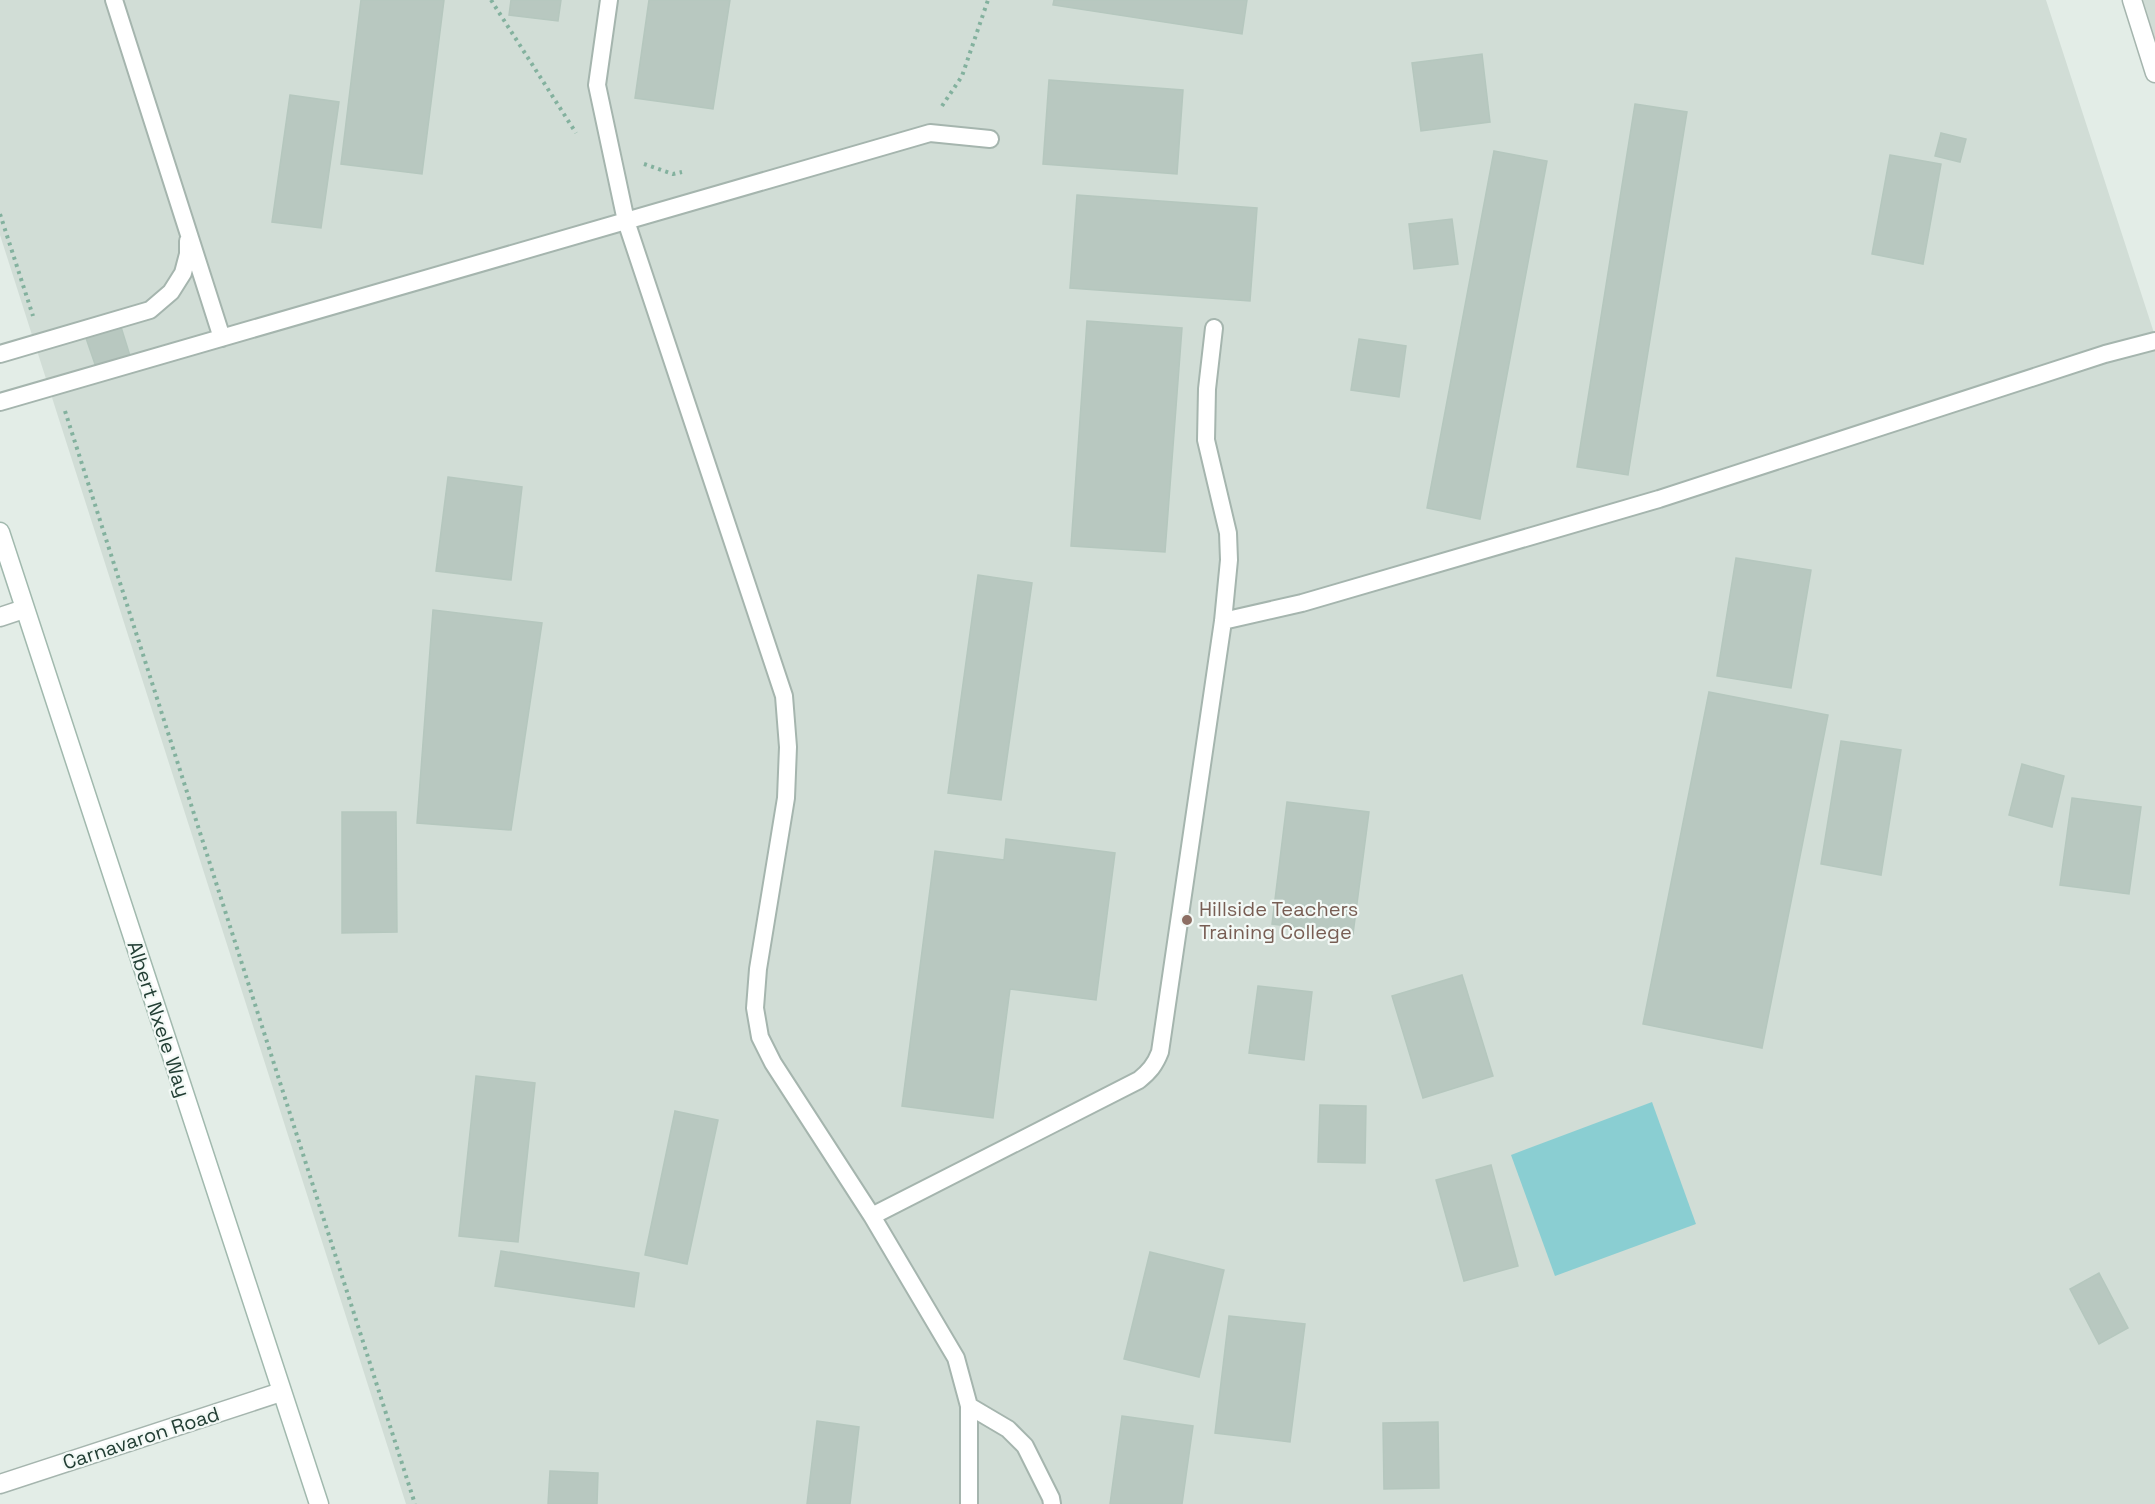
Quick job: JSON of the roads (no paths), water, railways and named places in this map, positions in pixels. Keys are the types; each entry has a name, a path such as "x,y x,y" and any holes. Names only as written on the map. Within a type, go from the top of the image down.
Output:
{"main road":[{"path":"2132,0 2155,73"},
{"name":"Albert Nxele Way","path":"0,532 319,1504"},
{"path":"0,617 24,609"},
{"name":"Carnavaron Road","path":"0,1484 281,1392"}],"lane":[{"path":"114,0 222,338"},
{"path":"609,0 597,85 626,221 784,696 788,747 786,798 758,969 755,1008 760,1037 773,1063 872,1216 946,1337 959,1367 969,1406 969,1504"},
{"path":"0,402 930,133 990,139"},
{"path":"0,354 150,310 171,292 183,273 188,254 188,231"},
{"path":"872,1216 1139,1080 1151,1070 1157,1061 1223,621 1229,560 1228,533 1206,440 1207,389 1214,328"},
{"path":"1223,621 1302,603 1659,499 2105,354 2155,341"},
{"path":"969,1406 1008,1429 1024,1446 1052,1504"}],"water":[{"path":"1652,1102 1696,1224 1555,1276 1511,1155"}],"place":[{"name":"Hillside Teachers Training College","path":"1187,920"}]}
